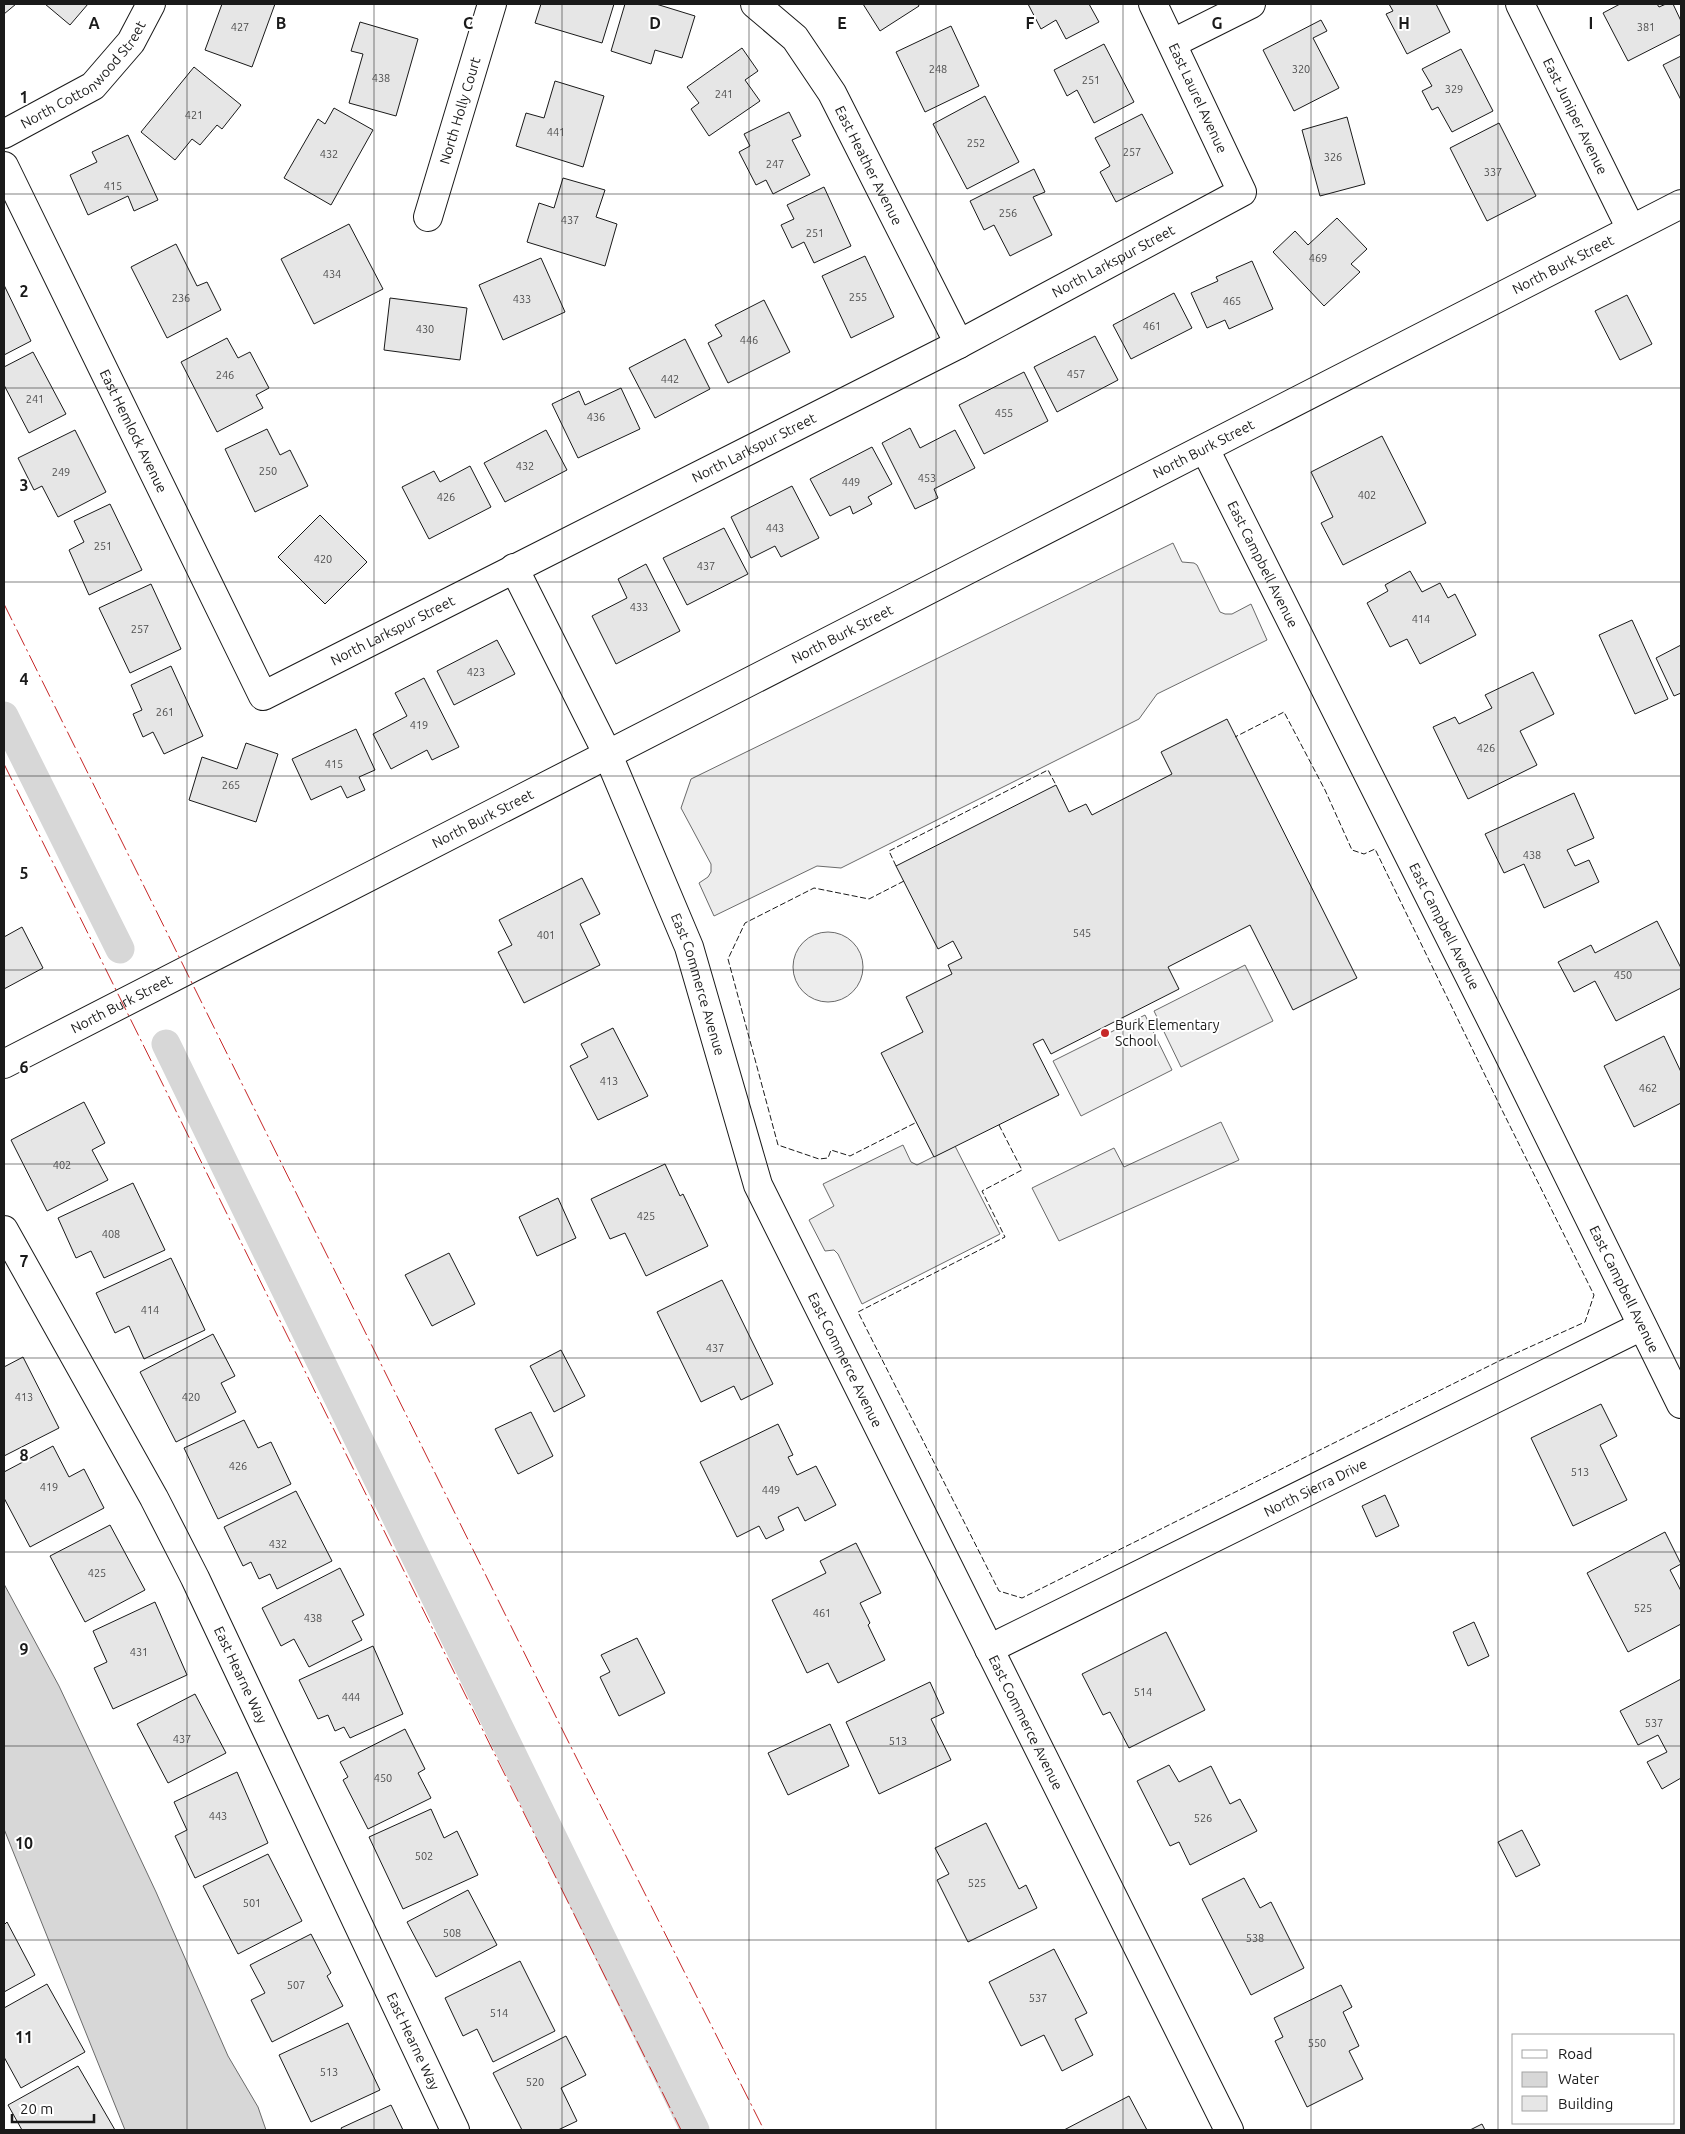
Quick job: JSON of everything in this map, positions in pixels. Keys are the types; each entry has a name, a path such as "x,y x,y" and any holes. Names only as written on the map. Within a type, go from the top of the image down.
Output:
{"street":[{"name":"North Cottonwood Street","path":"4,134 93,86 131,42 151,4"},
{"name":"North Holly Court","path":"428,217 492,4"},
{"name":"East Heather Avenue","path":"755,4 795,38 832,93 959,344"},
{"name":"East Laurel Avenue","path":"1153,4 1242,192"},
{"path":"1173,43 1251,4"},
{"name":"East Juniper Avenue","path":"1520,4 1631,229"},
{"name":"East Hemlock Avenue","path":"4,166 263,696"},
{"name":"North Larkspur Street","path":"263,696 959,344 1242,192"},
{"name":"North Burk Street","path":"4,1064 1681,204"},
{"name":"East Campbell Avenue","path":"1205,449 1507,1051 1681,1404"},
{"name":"East Commerce Avenue","path":"514,568 608,755 688,947 758,1185 1229,2130"},
{"name":"East Hearne Way","path":"4,1230 150,1490 195,1578 455,2130"},
{"name":"North Sierra Drive","path":"989,1649 1642,1326"}],"shaded area":[{"path":"1173,543 1182,562 1197,565 1220,612 1232,614 1251,604 1267,640 1157,694 1139,719 841,868 817,866 714,916 699,883 708,877 711,872 711,864 681,808 691,779"},
{"path":"828,932 847,938 857,948 863,967 857,986 847,996 828,1002 809,996 799,986 793,967 799,948 809,938"},
{"path":"1245,965 1273,1021 1181,1067 1154,1011"},
{"path":"1145,1015 1172,1070 1081,1116 1053,1061"},
{"path":"1221,1122 1239,1160 1059,1241 1032,1188 1114,1148 1124,1167"},
{"path":"903,1145 911,1162 917,1165 955,1146 1000,1234 862,1304 838,1254 834,1250 825,1251 809,1220 834,1206 823,1184"}],"water":[{"path":"4,1584 59,1686 156,1892 228,2056 258,2107 266,2130 125,2130 4,1829"}],"building":[{"path":"4,4 16,4 4,14"},
{"path":"45,4 88,4 70,25"},
{"path":"222,4 275,4 252,67 205,50"},
{"path":"541,4 614,4 602,43 535,23"},
{"path":"625,4 656,4 695,16 682,58 655,50 651,64 611,51"},
{"path":"863,4 918,4 919,6 880,31"},
{"path":"1028,4 1089,4 1099,22 1066,39 1056,20 1041,29"},
{"path":"1389,4 1436,4 1450,32 1407,54 1386,14 1393,11"},
{"path":"1620,4 1657,4 1659,7 1673,4 1681,21 1681,34 1628,61 1603,13"},
{"path":"1321,20 1327,31 1313,38 1339,88 1294,111 1263,50"},
{"path":"360,22 418,39 396,116 349,103 363,54 351,51"},
{"path":"951,26 979,86 925,112 896,52"},
{"path":"1104,44 1134,102 1094,123 1077,90 1067,96 1054,70"},
{"path":"742,48 758,71 745,80 760,101 709,136 691,109 699,103 687,87"},
{"path":"1461,49 1493,111 1452,132 1438,107 1432,110 1422,91 1432,86 1422,69"},
{"path":"1681,56 1681,100 1663,65"},
{"path":"194,67 241,105 222,129 217,125 200,145 192,139 175,160 141,132"},
{"path":"555,81 604,96 583,167 516,146 526,113 544,118"},
{"path":"985,96 1019,162 967,189 933,124"},
{"path":"334,108 373,130 331,205 284,178 318,119 325,124"},
{"path":"789,112 801,136 792,140 810,175 773,194 766,180 756,185 739,152 750,146 744,134"},
{"path":"1142,114 1173,173 1116,202 1100,172 1110,166 1095,138"},
{"path":"1347,117 1365,184 1320,196 1302,130"},
{"path":"1499,123 1536,196 1487,221 1450,148"},
{"path":"128,135 158,200 134,211 128,196 88,215 70,175 97,162 92,152"},
{"path":"1034,169 1045,192 1033,197 1052,235 1010,256 994,225 984,230 970,201"},
{"path":"563,178 605,190 596,217 617,224 605,266 527,242 539,203 554,208"},
{"path":"824,187 851,246 814,263 804,242 792,248 781,225 794,219 787,205"},
{"path":"1337,218 1367,249 1351,264 1360,272 1324,306 1273,252 1295,231 1308,245"},
{"path":"349,224 383,289 314,324 281,259"},
{"path":"176,244 197,286 207,282 221,310 167,338 131,267"},
{"path":"865,256 894,317 851,338 822,276"},
{"path":"541,258 565,312 503,340 479,285"},
{"path":"1252,261 1273,309 1229,329 1225,320 1207,328 1191,293 1218,281 1216,277"},
{"path":"4,285 31,341 4,355"},
{"path":"1174,293 1192,328 1131,359 1113,325"},
{"path":"1627,295 1652,344 1620,360 1595,311"},
{"path":"390,298 467,308 460,360 384,350"},
{"path":"764,300 790,352 728,383 708,343 722,336 715,325"},
{"path":"1095,336 1118,380 1057,412 1034,367"},
{"path":"227,338 238,358 250,352 269,388 256,395 263,408 217,432 181,362"},
{"path":"685,339 710,389 655,418 629,368"},
{"path":"33,352 66,414 29,433 4,385 4,367"},
{"path":"1024,372 1048,421 984,454 959,405"},
{"path":"621,388 640,429 578,458 552,404 579,391 585,405"},
{"path":"910,428 920,448 955,430 975,468 934,489 938,498 915,509 882,443"},
{"path":"267,429 280,455 290,450 308,486 255,512 225,449"},
{"path":"75,430 106,492 58,517 42,486 34,490 18,458"},
{"path":"546,430 567,470 505,502 484,463"},
{"path":"1382,436 1426,523 1343,565 1321,523 1333,517 1311,472"},
{"path":"872,447 892,484 868,497 872,504 853,514 850,506 830,516 810,479"},
{"path":"470,466 491,507 429,539 402,487 434,471 440,482"},
{"path":"792,486 819,538 781,557 775,546 751,558 731,517"},
{"path":"110,504 142,570 89,595 69,550 84,542 74,521"},
{"path":"320,515 367,562 325,604 278,557"},
{"path":"724,528 748,574 687,605 663,558"},
{"path":"646,564 680,631 616,664 592,616 627,598 618,579"},
{"path":"1410,571 1422,592 1440,583 1448,598 1455,594 1476,635 1420,664 1407,639 1390,647 1367,603 1388,591 1385,585"},
{"path":"151,584 181,649 130,673 99,608"},
{"path":"1632,620 1668,699 1635,714 1599,635"},
{"path":"497,640 515,674 454,705 437,671"},
{"path":"1681,645 1681,693 1674,696 1656,658"},
{"path":"171,666 203,736 164,754 153,732 143,737 133,714 142,710 131,685"},
{"path":"1533,672 1554,714 1520,731 1537,765 1468,799 1433,727 1455,717 1459,724 1492,708 1485,695"},
{"path":"424,678 459,747 432,760 427,750 391,769 373,734 407,716 395,693"},
{"path":"1227,719 1357,978 1293,1010 1250,925 1168,967 1179,989 1051,1054 1043,1039 1033,1044 1059,1095 934,1157 881,1053 923,1032 906,997 952,974 948,965 962,958 953,941 938,949 896,866 1056,785 1069,812 1086,804 1092,815 1172,774 1161,752"},
{"path":"356,729 375,770 359,777 365,790 347,798 341,786 311,800 292,759"},
{"path":"246,743 278,754 256,822 189,800 202,757 237,769"},
{"path":"1574,793 1594,838 1567,850 1575,866 1589,860 1599,882 1544,908 1524,864 1504,873 1485,834"},
{"path":"582,878 600,914 580,924 600,965 524,1003 498,952 512,945 499,920"},
{"path":"1657,921 1681,968 1681,988 1616,1021 1595,981 1574,992 1558,962 1591,945 1595,953"},
{"path":"22,927 43,968 4,989 4,937"},
{"path":"613,1028 648,1096 598,1120 570,1066 588,1057 581,1044"},
{"path":"1664,1036 1681,1072 1681,1103 1634,1127 1604,1066"},
{"path":"84,1102 105,1143 92,1150 108,1180 47,1211 11,1140"},
{"path":"665,1164 680,1196 683,1194 708,1246 646,1276 625,1233 610,1239 591,1199"},
{"path":"133,1183 165,1250 104,1278 91,1251 76,1258 58,1218"},
{"path":"558,1198 576,1238 537,1256 519,1217"},
{"path":"449,1253 475,1304 432,1326 405,1275"},
{"path":"171,1258 205,1330 144,1359 129,1326 115,1333 96,1293"},
{"path":"722,1280 773,1384 741,1400 734,1386 701,1402 657,1312"},
{"path":"213,1334 235,1376 221,1383 236,1412 176,1442 140,1372"},
{"path":"561,1350 585,1396 554,1412 530,1366"},
{"path":"23,1357 59,1428 4,1456 4,1367"},
{"path":"1601,1404 1617,1436 1600,1445 1627,1500 1573,1526 1531,1438"},
{"path":"531,1412 553,1456 518,1474 495,1429"},
{"path":"244,1420 258,1448 271,1442 291,1484 218,1519 184,1448"},
{"path":"778,1424 793,1455 788,1457 797,1475 816,1466 836,1505 805,1521 798,1507 778,1517 784,1530 766,1539 759,1526 737,1537 700,1462"},
{"path":"53,1446 69,1477 84,1469 104,1508 30,1547 4,1498 4,1472"},
{"path":"296,1491 332,1561 277,1589 270,1574 259,1579 251,1562 243,1566 224,1527"},
{"path":"1385,1495 1399,1526 1376,1537 1362,1506"},
{"path":"110,1525 145,1590 85,1622 50,1556"},
{"path":"1665,1532 1681,1564 1670,1570 1681,1591 1681,1624 1628,1652 1587,1573"},
{"path":"856,1543 881,1593 860,1603 870,1623 868,1625 885,1660 838,1683 828,1663 807,1673 772,1600 826,1573 820,1561"},
{"path":"340,1568 364,1615 352,1621 362,1640 309,1667 294,1639 281,1646 262,1608"},
{"path":"155,1602 187,1675 113,1709 94,1668 107,1662 93,1631"},
{"path":"1474,1622 1489,1656 1468,1666 1453,1632"},
{"path":"1166,1632 1205,1710 1129,1748 1110,1712 1103,1715 1082,1674"},
{"path":"637,1638 665,1693 619,1716 600,1677 610,1672 601,1655"},
{"path":"373,1646 403,1714 350,1738 344,1727 335,1731 328,1715 318,1719 299,1680"},
{"path":"1681,1679 1681,1778 1662,1789 1647,1762 1667,1752 1658,1735 1638,1745 1620,1711"},
{"path":"930,1682 944,1713 931,1719 951,1760 879,1794 846,1722"},
{"path":"195,1694 226,1753 168,1783 137,1724"},
{"path":"830,1724 849,1766 788,1795 768,1753"},
{"path":"405,1729 425,1769 418,1773 431,1798 368,1829 343,1780 348,1777 340,1762"},
{"path":"1169,1765 1179,1782 1211,1766 1230,1804 1240,1799 1257,1831 1190,1865 1179,1842 1170,1846 1137,1781"},
{"path":"237,1772 268,1843 195,1878 175,1836 187,1830 174,1802"},
{"path":"431,1809 444,1838 457,1831 478,1875 403,1909 369,1837"},
{"path":"986,1823 1019,1889 1026,1885 1037,1908 968,1942 937,1880 949,1874 935,1848"},
{"path":"1522,1830 1540,1865 1516,1877 1498,1842"},
{"path":"268,1854 302,1921 238,1954 203,1886"},
{"path":"1244,1878 1260,1908 1271,1902 1304,1968 1251,1995 1202,1899"},
{"path":"468,1890 497,1945 436,1977 407,1922"},
{"path":"4,1921 5,1924 7,1922 35,1975 4,1992"},
{"path":"311,1934 331,1973 327,1976 343,2006 272,2042 251,2000 265,1993 250,1965"},
{"path":"1054,1949 1087,2013 1075,2019 1093,2055 1062,2071 1044,2035 1021,2046 989,1982"},
{"path":"520,1961 555,2031 493,2062 477,2029 463,2036 445,1998"},
{"path":"47,1984 85,2052 21,2088 4,2057 4,2008"},
{"path":"1341,1985 1352,2007 1343,2012 1359,2046 1349,2051 1363,2079 1307,2107 1275,2041 1283,2037 1274,2018"},
{"path":"348,2023 380,2090 311,2122 279,2055"},
{"path":"566,2036 586,2075 561,2088 577,2121 558,2130 522,2130 493,2073"},
{"path":"78,2066 115,2130 22,2130 8,2105"},
{"path":"1129,2096 1147,2130 1064,2130"},
{"path":"391,2105 403,2130 342,2130 341,2128"},
{"path":"1482,2124 1485,2130 1470,2130"}],"waterway":[{"path":"4,716 120,949"},
{"path":"166,1044 695,2130"}],"fence":[{"path":"999,1125 1022,1170 982,1191 1005,1237 858,1312 999,1591 1022,1598 1501,1360 1585,1322 1594,1295 1375,849 1364,854 1352,850 1325,790 1284,712 1235,737"},
{"path":"896,866 889,851 1048,770 1056,785"},
{"path":"904,881 869,899 814,888 745,923 728,959 778,1145 819,1159 828,1158 831,1150 850,1156 917,1122"}],"power":[{"path":"4,604 565,1735 764,2130"},
{"path":"4,764 681,2130"}],"place":[{"name":"Burk Elementary School","path":"1105,1033"}]}
